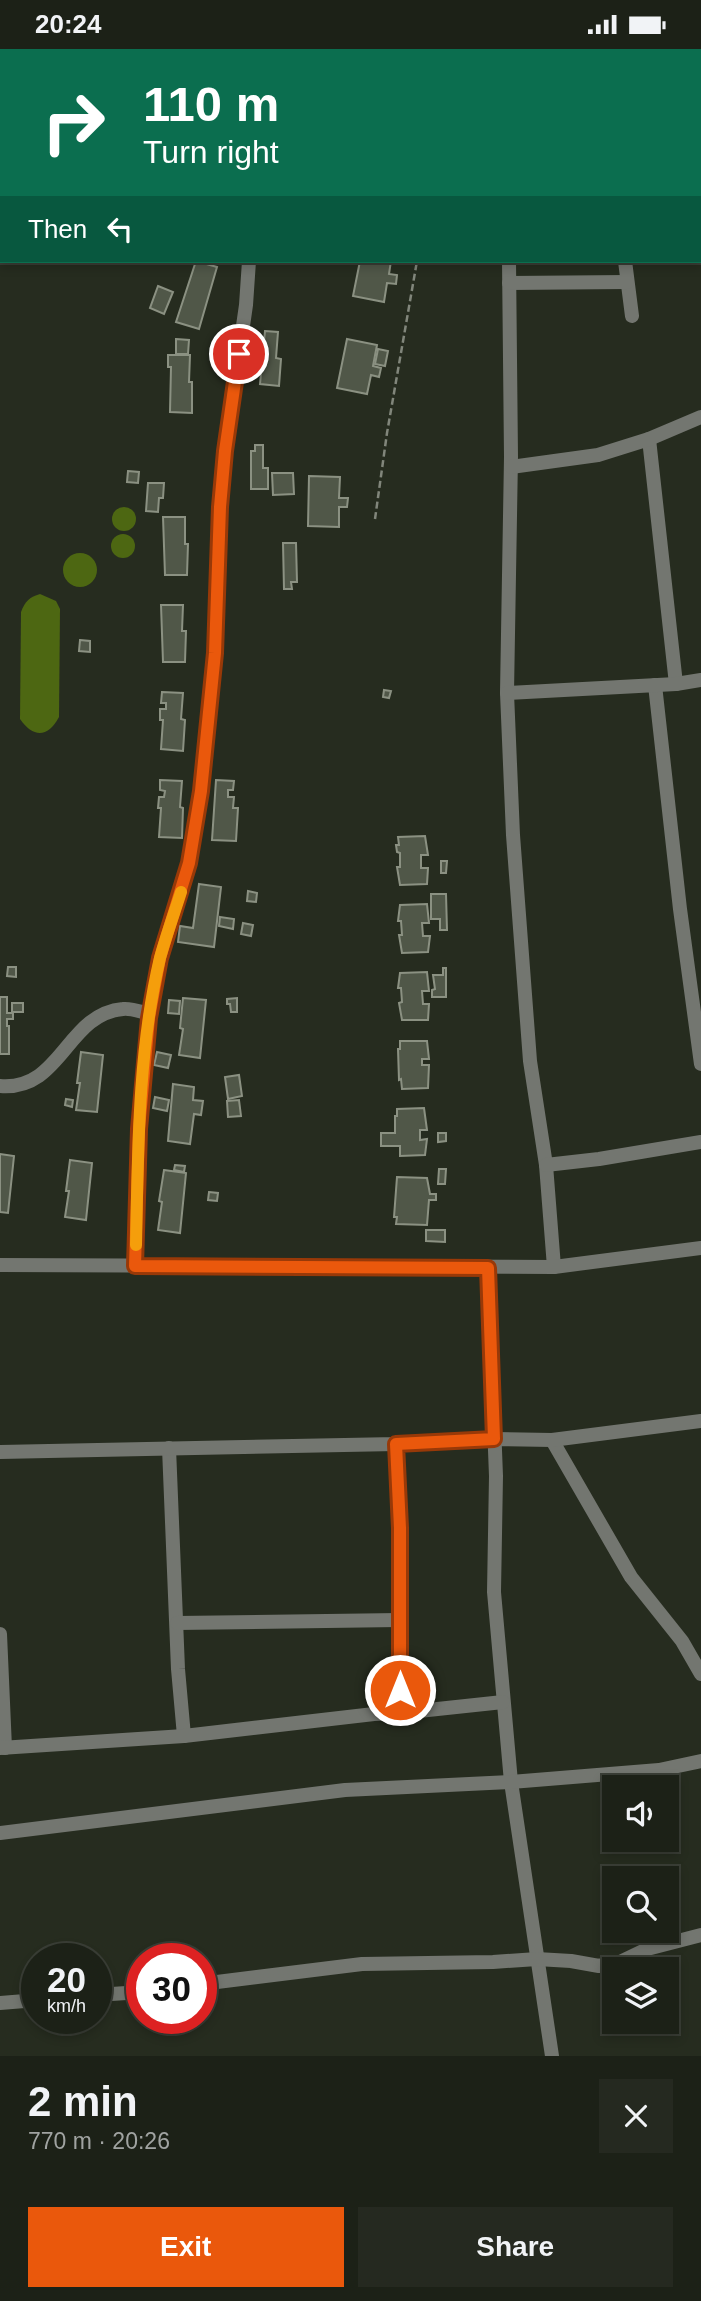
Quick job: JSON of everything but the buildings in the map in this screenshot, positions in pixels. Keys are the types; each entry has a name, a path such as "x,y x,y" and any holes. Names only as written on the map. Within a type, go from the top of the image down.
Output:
{"street":[{"path":"135,1266 139,1129 150,1014 160,958 189,863 201,791 215,653 220,507 225,451 246,305 249,263"},
{"path":"509,263 511,467 507,693 513,835 530,1061 546,1165 554,1267"},
{"path":"625,263 632,316"},
{"path":"509,283 627,282"},
{"path":"511,467 598,455 649,439 701,417"},
{"path":"649,439 676,684"},
{"path":"507,693 676,684 701,680"},
{"path":"655,685 680,909 701,1064"},
{"path":"0,1086 36,1080 83,1027 105,1014 124,1009 150,1014"},
{"path":"546,1165 701,1142"},
{"path":"0,1265 554,1267 701,1248"},
{"path":"488,1268 496,1476 494,1592 511,1782 552,2056"},
{"path":"0,1452 396,1444 494,1439 552,1440 701,1421"},
{"path":"552,1440 631,1577 682,1641 701,1674"},
{"path":"396,1444 400,1528 400,1713"},
{"path":"169,1448 184,1736"},
{"path":"177,1623 399,1620"},
{"path":"0,1634 3,1748 184,1736 503,1702"},
{"path":"0,1833 345,1790 511,1782 659,1770 701,1761"},
{"path":"217,1982 362,1964 537,1959 599,1966 620,1962 648,1949 701,1935"},
{"path":"0,2003 21,2001"}],"path":[{"path":"375,519 417,263"}],"shaded area":[{"path":"124,507 132,511 136,519 132,527 124,531 116,527 112,519 116,511"},
{"path":"123,534 131,538 135,546 131,554 123,558 115,554 111,546 115,538"},
{"path":"80,553 92,558 97,570 92,582 80,587 68,582 63,570 68,558"},
{"path":"40,594 56,601 60,609 59,717 50,729 40,733 30,730 20,719 21,612 28,600"}],"slow traffic":[{"path":"136,1245 139,1129 149,1018 160,958 181,892"}],"route":[{"path":"239,354 220,507 215,653 201,791 189,863 160,958 149,1018 139,1129 135,1266 488,1268 494,1439 396,1444 400,1528 400,1690"}]}
